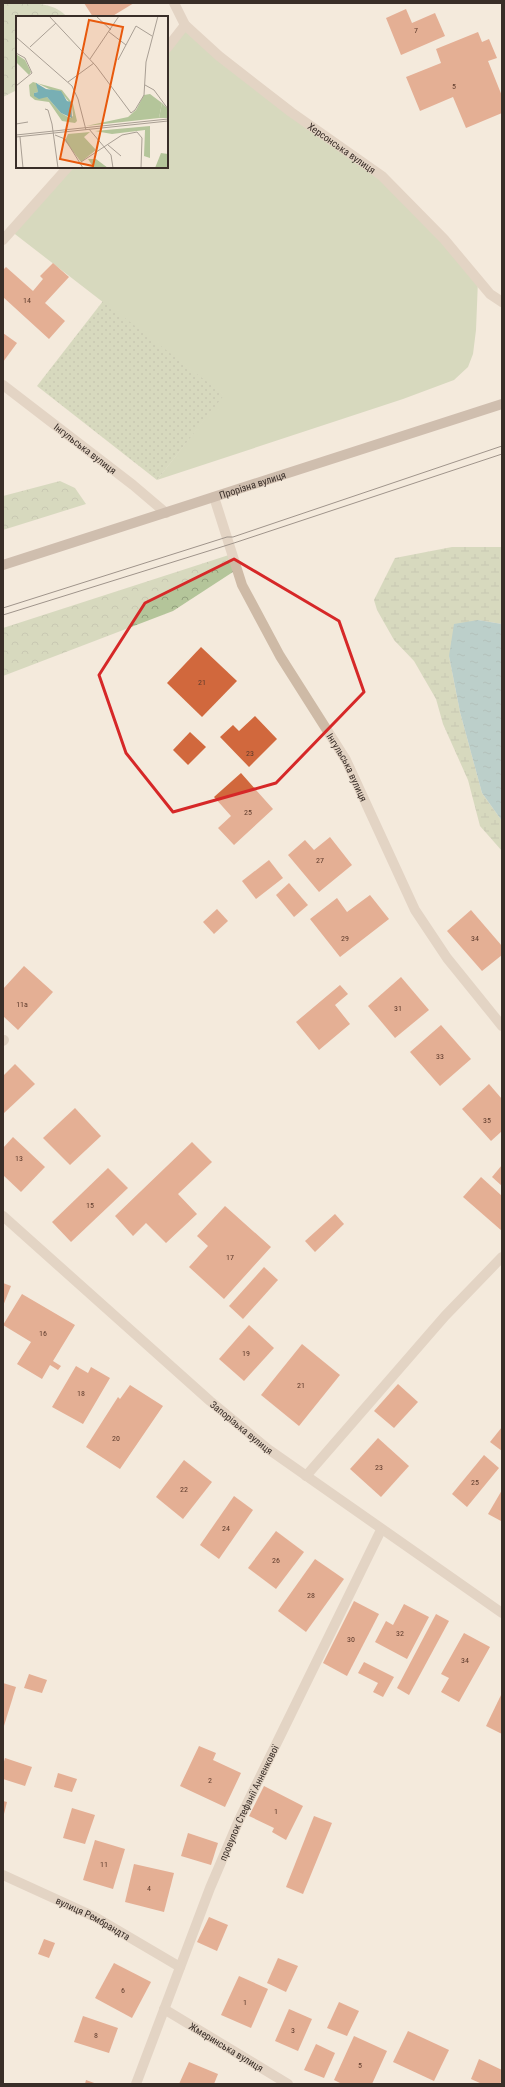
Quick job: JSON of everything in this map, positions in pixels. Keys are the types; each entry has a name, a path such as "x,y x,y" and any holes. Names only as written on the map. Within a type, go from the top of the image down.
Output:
{"main road":[{"name":"Прорізна вулиця","path":"3,565 502,404"}],"street":[{"name":"Херсонська вулиця","path":"174,3 185,26 219,56 291,112 382,176 444,239 490,294 502,302"},
{"path":"168,47 185,26"},
{"path":"3,240 67,168"},
{"name":"Інгульська вулиця","path":"3,385 133,484 166,513"},
{"name":"Інгульська вулиця","path":"214,497 242,585 280,656 346,760 415,910 447,958 502,1026"},
{"name":"Запорізька вулиця","path":"3,1216 210,1402 268,1449 381,1530 502,1612"},
{"path":"306,1476 445,1316 502,1257"},
{"name":"провулок Стефанії Анненкової","path":"136,2084 239,1820 381,1530"},
{"name":"вулиця Рембрандта","path":"3,1875 95,1918 180,1968"},
{"name":"Жмеринська вулиця","path":"164,2009 288,2084"}],"highlighted area":[{"path":"234,559 339,621 364,692 276,783 173,812 126,753 99,675 145,603"}],"green space":[{"path":"3,3 46,5 61,12 66,16 16,16 16,90 3,97"},
{"path":"185,25 382,176 478,280 476,330 473,354 468,367 454,380 403,399 157,480 223,395 11,231 67,168 168,168 168,47"},
{"path":"103,301 224,395 157,480 37,386"},
{"path":"60,481 75,488 86,504 3,530 3,496"},
{"path":"452,547 502,547 502,624 478,620 449,656 460,712 482,793 502,821 502,851 480,826 468,780 443,724 436,699 414,661 394,640 377,610 374,600 395,558"},
{"path":"232,554 236,570 173,611 3,676 3,628"}],"water":[{"path":"478,620 502,624 502,821 482,793 460,712 449,656 454,624"}],"building":[{"path":"84,3 134,3 113,16 92,16"},
{"path":"406,9 412,23 435,13 445,36 401,55 386,18"},
{"path":"478,32 482,42 489,39 497,58 488,61 502,96 502,113 466,128 453,97 420,111 406,77 441,63 436,49"},
{"path":"53,263 69,277 45,303 65,321 49,339 3,297 3,270 6,267 33,291 43,279 40,276"},
{"path":"3,333 17,343 3,362"},
{"path":"201,647 237,681 202,717 167,683"},
{"path":"255,716 277,739 249,767 220,737 233,725 239,731"},
{"path":"190,732 206,747 188,765 173,750"},
{"path":"241,773 273,809 234,845 218,828 231,816 214,797"},
{"path":"330,837 352,865 319,892 288,855 305,840 314,850"},
{"path":"269,860 283,878 256,899 242,881"},
{"path":"289,883 308,905 294,917 276,895"},
{"path":"370,895 389,919 340,957 310,919 337,898 347,912"},
{"path":"217,909 228,921 214,934 203,922"},
{"path":"471,910 502,946 502,955 482,971 447,931"},
{"path":"24,966 53,992 18,1030 3,1016 3,989"},
{"path":"401,977 429,1010 395,1038 368,1006"},
{"path":"340,985 348,994 335,1005 350,1024 319,1050 296,1022"},
{"path":"441,1025 471,1059 440,1086 410,1052"},
{"path":"15,1064 35,1084 3,1114 3,1076"},
{"path":"489,1084 502,1099 502,1131 491,1141 462,1109"},
{"path":"75,1108 101,1136 70,1165 43,1138"},
{"path":"13,1137 45,1167 21,1192 3,1175 3,1148"},
{"path":"192,1142 212,1162 178,1194 197,1214 166,1243 146,1223 133,1236 115,1216"},
{"path":"502,1165 502,1186 492,1177"},
{"path":"108,1168 128,1188 71,1242 52,1222"},
{"path":"481,1177 502,1196 502,1231 463,1197"},
{"path":"225,1206 271,1247 224,1299 189,1267 208,1246 197,1236"},
{"path":"335,1214 344,1224 315,1252 305,1241"},
{"path":"264,1267 278,1280 243,1319 229,1306"},
{"path":"3,1283 11,1286 3,1306"},
{"path":"22,1294 75,1325 53,1361 61,1366 58,1370 50,1365 42,1379 17,1364 31,1342 3,1325"},
{"path":"249,1325 274,1348 244,1381 219,1359"},
{"path":"302,1344 340,1375 299,1426 261,1395"},
{"path":"76,1366 88,1373 91,1367 110,1378 83,1424 52,1407"},
{"path":"398,1384 418,1402 394,1428 374,1411"},
{"path":"130,1385 163,1406 120,1469 86,1447 118,1397 120,1399"},
{"path":"502,1427 502,1451 490,1442"},
{"path":"378,1438 409,1466 381,1497 350,1469"},
{"path":"484,1455 499,1468 467,1507 452,1494"},
{"path":"184,1460 212,1482 183,1519 156,1497"},
{"path":"502,1490 502,1519 501,1521 488,1514"},
{"path":"234,1496 253,1510 219,1559 200,1545"},
{"path":"276,1531 304,1552 276,1589 248,1568"},
{"path":"315,1559 344,1579 306,1632 278,1611"},
{"path":"354,1601 379,1614 347,1676 323,1663"},
{"path":"404,1604 429,1617 407,1659 375,1642 386,1621 393,1625"},
{"path":"436,1614 449,1621 409,1695 397,1688"},
{"path":"464,1633 490,1647 459,1702 441,1692 449,1678 441,1674"},
{"path":"364,1662 394,1677 383,1697 373,1692 378,1683 358,1673"},
{"path":"29,1674 47,1680 42,1693 24,1688"},
{"path":"3,1683 16,1687 3,1729"},
{"path":"502,1693 502,1734 486,1726"},
{"path":"199,1746 216,1753 213,1760 241,1773 225,1807 180,1786"},
{"path":"5,1758 32,1767 25,1786 3,1779 3,1765"},
{"path":"58,1773 77,1779 72,1792 54,1787"},
{"path":"264,1786 303,1806 286,1840 272,1832 274,1828 249,1816"},
{"path":"3,1801 7,1802 4,1814 3,1814"},
{"path":"72,1808 95,1815 85,1844 63,1838"},
{"path":"314,1816 332,1823 303,1894 286,1887"},
{"path":"188,1833 218,1843 211,1865 181,1856"},
{"path":"95,1840 125,1849 113,1889 83,1880"},
{"path":"134,1864 174,1873 164,1912 125,1902"},
{"path":"209,1917 228,1925 217,1951 197,1942"},
{"path":"44,1939 55,1943 49,1958 38,1954"},
{"path":"278,1958 298,1966 286,1992 267,1983"},
{"path":"114,1963 151,1982 132,2018 95,1998"},
{"path":"239,1976 268,1989 251,2028 221,2015"},
{"path":"339,2002 359,2011 347,2036 327,2028"},
{"path":"289,2009 312,2019 298,2051 275,2041"},
{"path":"83,2016 118,2028 109,2053 74,2042"},
{"path":"408,2031 449,2050 434,2081 393,2062"},
{"path":"354,2036 387,2051 372,2084 342,2084 334,2080"},
{"path":"316,2044 335,2053 324,2078 304,2070"},
{"path":"479,2059 502,2070 502,2079 500,2084 482,2084 471,2079"},
{"path":"189,2062 218,2074 214,2084 179,2084"},
{"path":"86,2080 97,2084 85,2084"}],"tram line":[{"path":"3,608 227,537 233,537 502,446"},
{"path":"3,615 234,543 502,454"}]}
